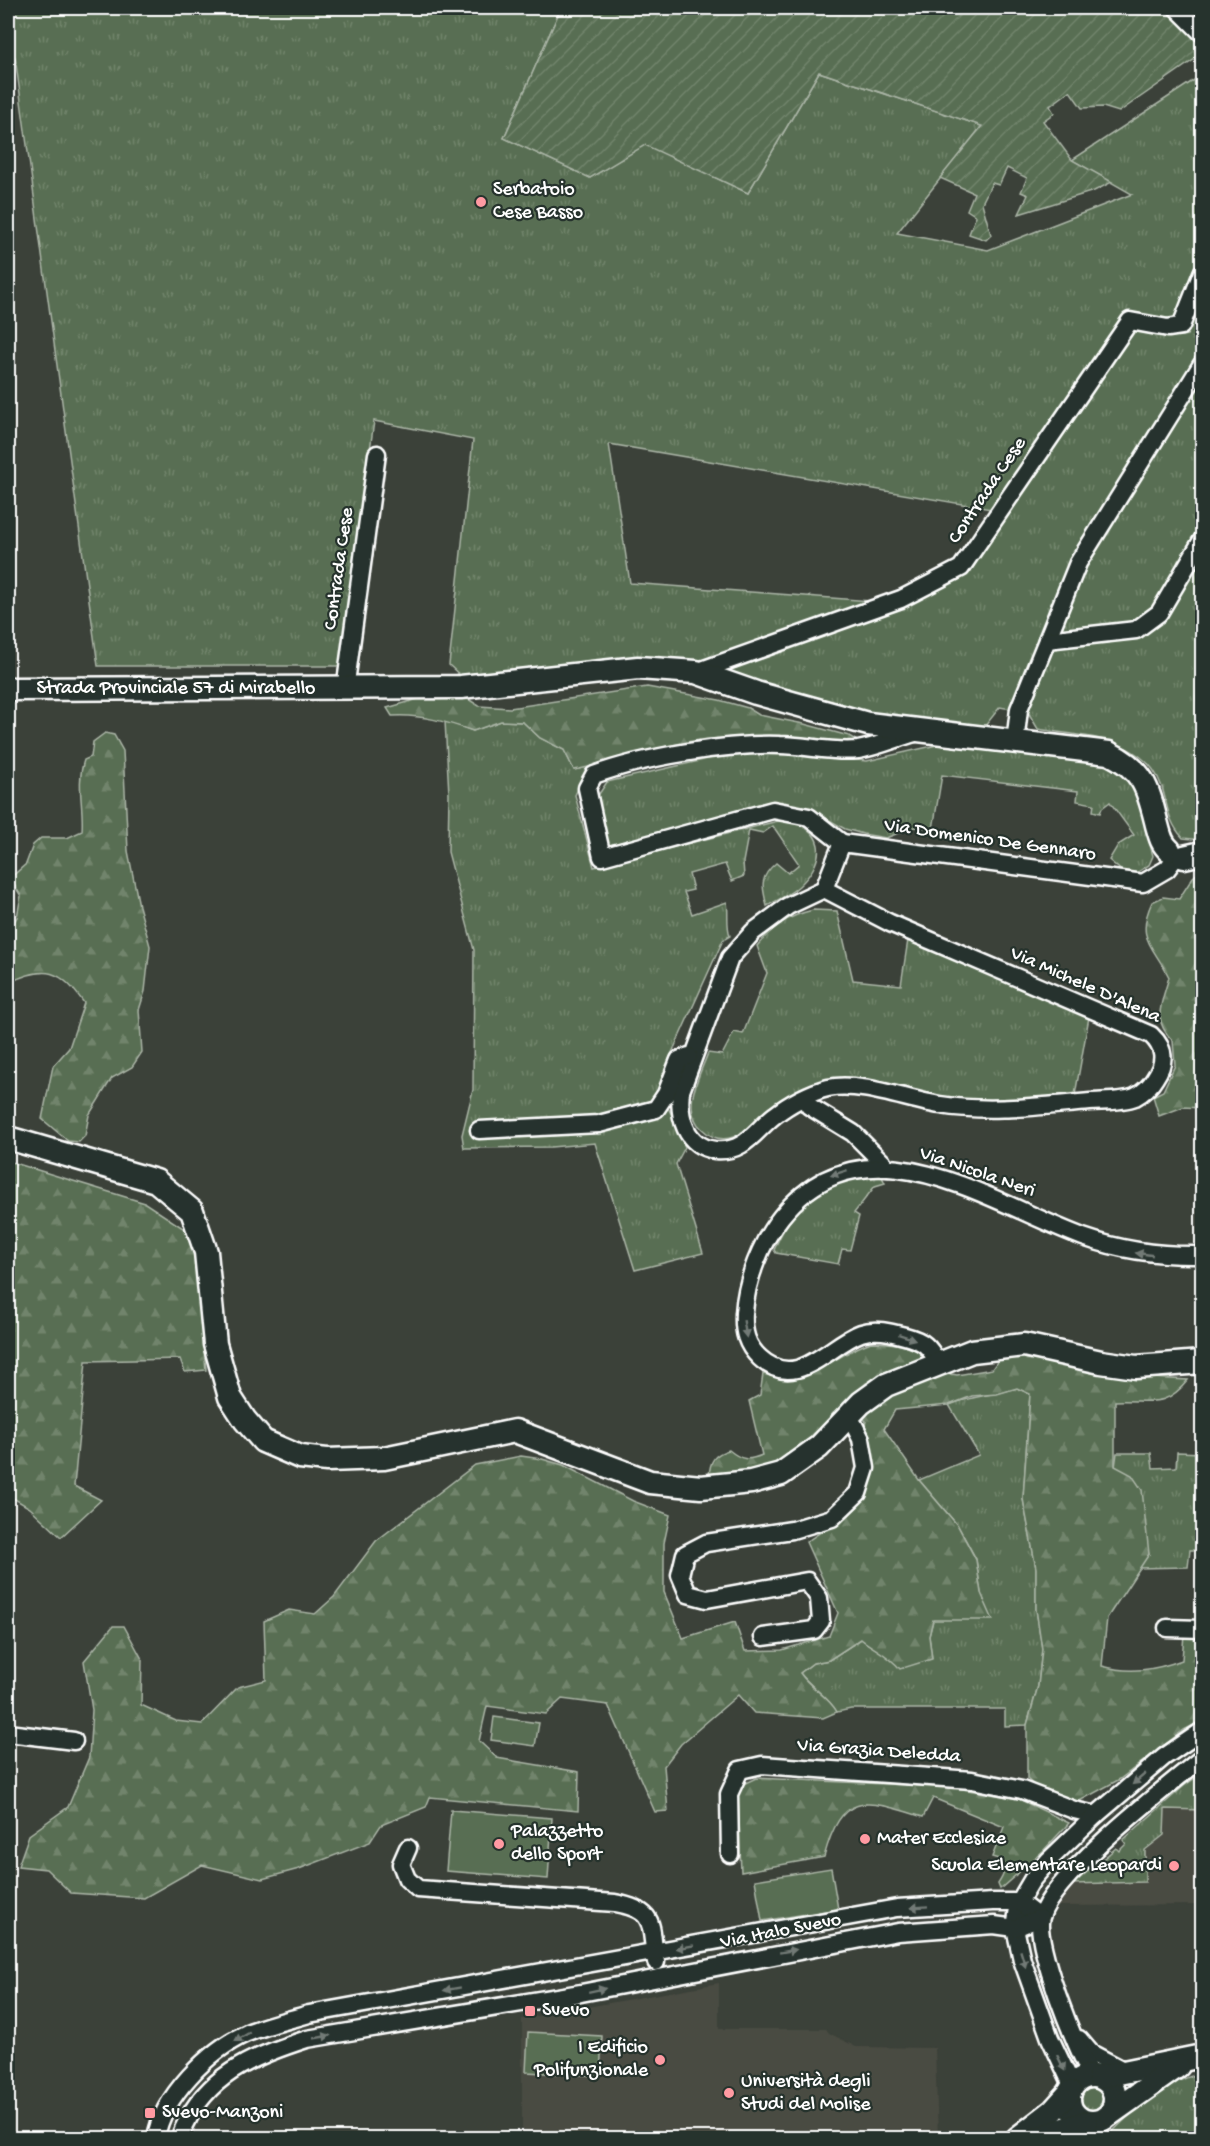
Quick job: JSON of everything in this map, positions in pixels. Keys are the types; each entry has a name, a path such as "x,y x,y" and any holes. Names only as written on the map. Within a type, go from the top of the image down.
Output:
{"street":[{"path":"1177,8 1203,33"},
{"name":"Contrada Cese","path":"696,672 901,599 961,568 1130,321 1168,328 1181,326 1203,273"},
{"path":"1015,743 1019,709 1078,563 1203,364"},
{"name":"Contrada Cese","path":"345,690 377,454"},
{"path":"1047,640 1136,630 1159,614 1203,540"},
{"name":"Strada Provinciale 57 di Mirabello","path":"8,690 345,690 461,687 638,668 696,672 756,693 868,724 919,732 1109,753 1127,762 1145,783 1160,838 1182,855"},
{"path":"824,889 842,843 809,817 773,810 602,856 587,789 594,775 611,769 722,747 780,745 846,751 861,749 919,732"},
{"name":"Via Domenico De Gennaro","path":"842,843 1143,883 1167,869 1182,855"},
{"name":"Via Michele D'Alena","path":"824,889 890,923 1151,1035 1160,1042 1163,1065 1154,1081 1135,1097 997,1110 940,1105 850,1087 828,1088 804,1098 775,1115 743,1146 728,1150 713,1149 698,1143 686,1131 678,1110 692,1054 730,958 753,932 788,906 824,889"},
{"path":"479,1130 599,1124 656,1109 666,1094 679,1060 692,1054"},
{"path":"804,1098 809,1106 853,1133 888,1168"},
{"path":"8,1138 156,1181 192,1211 206,1252 215,1344 230,1397 263,1441 300,1457 327,1460 384,1458 515,1431 650,1482 701,1487 751,1482 781,1474 819,1447 845,1418 886,1385 972,1351 1024,1345 1101,1362 1136,1366 1203,1362"},
{"name":"Via Nicola Neri","path":"938,1363 930,1347 912,1338 876,1330 860,1333 817,1362 798,1369 783,1369 762,1360 752,1350 743,1330 744,1308 759,1255 777,1222 795,1199 813,1184 856,1168 916,1171 994,1197 1082,1237 1132,1252 1162,1256 1203,1255"},
{"path":"763,1637 814,1630 821,1621 819,1598 807,1581 707,1599 688,1594 680,1575 685,1554 706,1544 792,1530 832,1518 858,1493 866,1468 861,1439 854,1425 845,1418"},
{"path":"1167,1628 1203,1629"},
{"path":"1084,2109 1040,2013 1015,1928 1019,1902 1032,1880 1096,1815 1164,1757 1203,1731"},
{"path":"8,1733 74,1741"},
{"path":"1164,1757 1180,1777"},
{"path":"1084,2109 1072,2032 1046,1960 1040,1918 1049,1899 1080,1862 1203,1758"},
{"name":"Via Grazia Deledda","path":"730,1854 729,1794 740,1770 762,1765 972,1780 1022,1790 1074,1810 1096,1815"},
{"path":"1065,1845 1080,1862"},
{"path":"408,1848 401,1864 407,1879 418,1889 615,1903 636,1907 648,1918 654,1938 658,1977"},
{"path":"1019,1902 1040,1918"},
{"name":"Via Italo Svevo","path":"156,2139 158,2129 178,2088 192,2074 206,2061 245,2034 272,2024 309,2014 897,1908 1019,1902"},
{"path":"961,1904 962,1926"},
{"name":"Via Italo Svevo","path":"180,2139 199,2099 230,2071 280,2048 307,2039 493,2008 898,1932 962,1926 994,1925 1015,1928 1040,1918"},
{"path":"758,1934 763,1956"},
{"path":"490,1982 493,2008"},
{"path":"272,2024 280,2048"},
{"path":"1072,2032 1091,2053 1127,2072"},
{"path":"1018,2139 1053,2111 1084,2109 1196,2057"},
{"path":"1038,2139 1084,2109 1127,2072 1196,2057"}],"shaded area":[{"name":"Scuola Elementare Leopardi","path":"1165,1809 1202,1810 1202,1905 1053,1906 1073,1884 1145,1882 1145,1850 1164,1835"},
{"name":"Università degli Studi del Molise","path":"719,1983 719,2029 826,2029 829,2033 856,2047 935,2048 938,2138 522,2138 522,2019"}],"green space":[{"path":"8,8 561,8 504,138 590,178 645,144 748,193 819,72 982,126 897,233 988,250 1132,194 1072,160 1202,75 1202,251 1180,310 1171,320 1127,313 991,509 609,444 630,583 911,604 970,572 1127,332 1142,330 1172,336 1187,335 1202,294 1202,840 1183,838 1178,832 1169,814 1162,787 1154,770 1142,758 1127,748 1093,737 1038,729 1028,712 1000,707 985,726 884,716 723,672 464,679 449,665 473,440 374,421 340,666 98,666 15,57 8,55"},
{"path":"561,8 1192,8 1202,18 1202,54 1119,112 1103,107 1082,108 1070,91 1050,106 1054,113 1043,121 1072,160 1112,182 1094,191 1019,214 1028,195 1021,192 1027,178 1007,168 999,185 992,183 982,203 991,235 986,240 969,234 976,216 967,210 974,193 940,178 982,126 819,72 748,193 645,145 590,178 504,138"},
{"path":"647,687 719,700 748,708 759,715 804,724 849,736 857,741 710,739 676,744 574,770 564,750 540,738 523,722 501,721 473,731 433,719 392,716 387,708 422,698 443,696 468,699 479,706 510,708"},
{"path":"445,721 473,731 501,721 523,722 540,738 564,750 574,770 603,764 581,782 575,795 594,867 782,820 796,823 814,836 818,845 818,854 809,875 791,892 767,906 763,883 767,873 776,863 788,873 799,864 773,826 763,833 749,830 743,862 744,876 732,881 725,864 689,874 693,890 684,892 692,914 727,902 730,936 723,940 666,1066 659,1095 671,1113 685,1147 676,1164 703,1253 635,1270 595,1143 551,1147 464,1148 462,1135 473,1090 474,950 448,852 449,794"},
{"path":"105,733 114,735 123,751 128,851 150,946 145,991 139,1010 142,1052 132,1067 112,1078 89,1115 85,1136 79,1142 68,1141 42,1119 53,1066 69,1048 84,1003 67,983 51,973 33,974 8,983 8,932 17,917 21,896 13,883 8,880 26,864 33,845 41,838 67,838 82,831 80,787 84,760 91,757 93,742"},
{"path":"937,745 1108,762 1123,771 1135,787 1153,856 1149,865 1135,874 1124,873 1109,860 1118,845 1134,835 1110,802 1102,808 1100,813 1093,811 1094,804 1077,801 1078,791 942,775 933,829 914,827 886,838 863,834 845,829 810,809 778,802 606,846 597,797 607,782 721,756 779,753 867,761"},
{"path":"1202,870 1202,1108 1183,1107 1159,1116 1153,1096 1163,1091 1175,1065 1173,1041 1162,1026 1160,1018 1161,1003 1169,977 1148,941 1145,925 1152,902 1163,897 1179,899 1193,877"},
{"path":"813,910 837,911 853,980 901,985 908,940 1089,1017 1075,1095 998,1102 981,1101 917,1093 864,1080 837,1078 817,1081 800,1089 753,1125 733,1137 723,1139 713,1137 696,1121 692,1102 708,1053 722,1055 734,1032 743,1034 767,973 757,946 782,923 796,915"},
{"path":"8,1161 145,1203 186,1230 196,1261 206,1370 185,1372 180,1359 86,1361 74,1486 101,1500 61,1537 30,1508 8,1495"},
{"path":"859,1177 882,1177 885,1183 875,1186 854,1213 859,1216 850,1250 842,1249 838,1264 776,1253 774,1250 788,1223 807,1202 831,1187"},
{"path":"871,1342 892,1343 911,1348 924,1354 925,1360 902,1366 868,1385 837,1411 815,1439 762,1472 709,1476 710,1466 714,1459 729,1450 745,1458 762,1455 749,1401 760,1395 763,1374 795,1377 808,1374"},
{"path":"1022,1354 1134,1377 1188,1380 1171,1396 1164,1399 1115,1401 1115,1466 1132,1475 1142,1490 1149,1554 1107,1618 1102,1666 1132,1670 1152,1668 1182,1660 1184,1634 1202,1633 1202,1721 1184,1730 1120,1779 1076,1803 1039,1789 1027,1779 1027,1725 1038,1686 1042,1649 1036,1609 1036,1568 1023,1499 1030,1394 1017,1388 997,1394 972,1396 949,1405 895,1410 884,1429 919,1480 958,1526 976,1560 981,1593 993,1620 933,1620 929,1636 932,1659 900,1669 887,1656 861,1639 829,1660 813,1663 800,1673 837,1712 823,1718 754,1713 738,1695 681,1744 664,1766 668,1811 655,1812 608,1705 562,1699 546,1714 487,1706 479,1741 497,1758 579,1772 578,1811 430,1797 426,1807 381,1825 370,1842 299,1869 262,1879 202,1865 144,1898 71,1893 46,1869 18,1866 29,1835 68,1807 89,1757 92,1710 84,1661 113,1626 124,1626 142,1659 141,1705 176,1721 202,1724 238,1687 266,1680 264,1621 289,1610 315,1614 334,1597 376,1541 475,1465 521,1456 563,1465 633,1501 670,1515 664,1543 664,1592 683,1638 735,1622 745,1651 782,1650 829,1636 838,1613 806,1542 840,1519 860,1499 867,1488 871,1475 871,1462 865,1437 866,1421 858,1415 867,1404 940,1372 957,1375 992,1369 1002,1355"},
{"path":"1017,1388 1030,1394 1023,1499 1036,1568 1036,1609 1042,1649 1038,1686 1027,1725 1005,1726 1005,1709 851,1709 837,1712 800,1673 813,1663 829,1660 861,1639 887,1654 932,1658 929,1636 933,1620 981,1593 976,1559 958,1526 919,1480 979,1455 949,1405"},
{"path":"1177,1452 1202,1453 1202,1550 1190,1550 1188,1567 1138,1568 1149,1554 1115,1467 1117,1453 1151,1453 1153,1468 1176,1467"},
{"path":"494,1717 539,1723 535,1746 491,1740"},
{"path":"1202,1773 1202,1810 1165,1809 1164,1835 1145,1850 1145,1882 1073,1884 1116,1848 1119,1851 1126,1844 1123,1840"},
{"path":"756,1778 951,1787 1019,1799 1069,1823 1043,1851 1000,1889 998,1884 1004,1867 1002,1860 992,1857 1004,1827 933,1798 923,1817 886,1806 858,1805 848,1810 839,1820 824,1857 741,1872 738,1795 741,1785"},
{"name":"Palazzetto dello Sport","path":"451,1810 552,1818 548,1879 446,1871"},
{"path":"831,1868 838,1909 762,1921 755,1880"},
{"path":"528,2032 602,2036 600,2076 526,2072"},
{"path":"1202,2073 1202,2138 1106,2138 1138,2107 1161,2090 1187,2077"},
{"path":"1092,2086 1101,2090 1105,2099 1101,2108 1092,2112 1083,2108 1079,2099 1083,2090"}],"place":[{"name":"Serbatoio Cese Basso","path":"481,202"},
{"name":"Mater Ecclesiae","path":"865,1839"},
{"name":"Palazzetto dello Sport","path":"499,1844"},
{"name":"Scuola Elementare Leopardi","path":"1174,1866"},
{"name":"Svevo","path":"530,2011"},
{"name":"I Edificio Polifunzionale","path":"660,2060"},
{"name":"Università degli Studi del Molise","path":"729,2093"},
{"name":"Svevo-Manzoni","path":"150,2113"}]}
